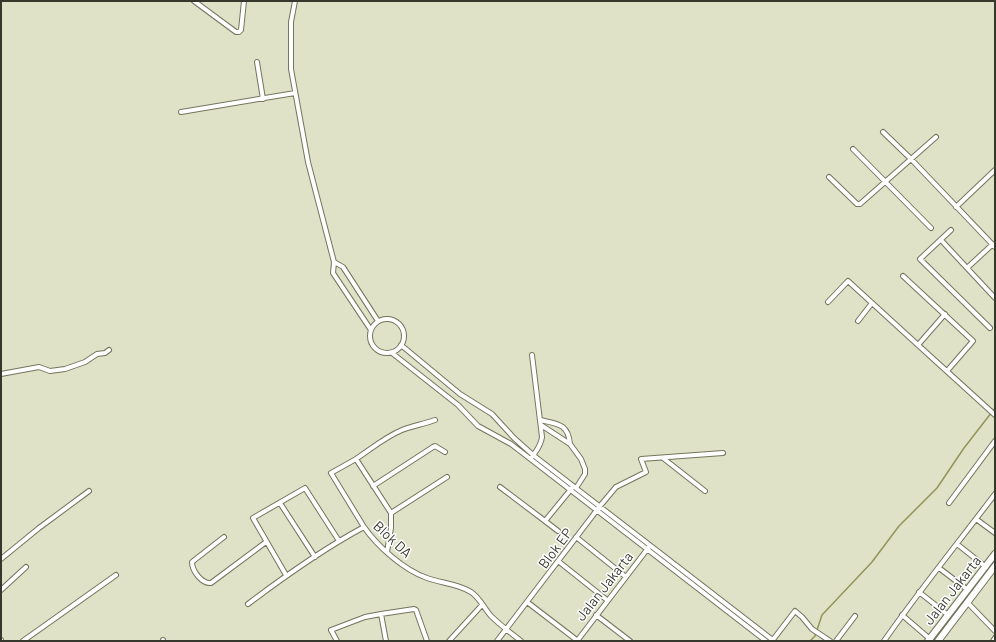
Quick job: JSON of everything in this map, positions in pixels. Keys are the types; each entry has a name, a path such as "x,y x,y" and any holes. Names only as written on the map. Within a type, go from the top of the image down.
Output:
{"main road":[{"name":"Jalan Jakarta","path":"929,640 995,554"},
{"name":"Jalan Jakarta","path":"938,641 995,566"}],"street":[{"path":"194,1 236,32 239,32 241,30 244,1"},
{"path":"295,1 291,22 291,69 308,162 334,262 333,273 371,330"},
{"path":"257,62 263,99"},
{"path":"181,112 295,93"},
{"path":"883,132 994,246 967,268"},
{"path":"829,177 858,205 936,137"},
{"path":"853,149 931,228"},
{"path":"956,207 995,170"},
{"path":"951,230 920,259 990,328"},
{"path":"940,240 995,298"},
{"path":"334,262 343,267 378,321"},
{"path":"903,276 973,341 947,371"},
{"path":"828,302 848,280 995,415"},
{"path":"858,321 872,303"},
{"path":"918,345 945,314"},
{"path":"392,353 401,345 404,335 399,325 389,319 378,321 371,330 369,338 374,348 380,352 392,353 458,405 478,426 510,444 570,490 650,545 773,641 795,611 798,612 812,629 830,641"},
{"path":"401,345 460,394 492,414 508,429 514,438 533,455 575,487 647,550 766,641"},
{"path":"1,374 40,366 50,371 65,369 85,362 97,354 105,353 109,350"},
{"path":"530,460 541,443 541,425 532,355"},
{"path":"364,526 331,473 401,430 435,420"},
{"path":"540,420 564,427 567,430 570,444"},
{"path":"541,425 570,444 586,469 586,474 583,479 570,490 545,521"},
{"path":"949,503 995,441"},
{"path":"373,486 435,446 445,452"},
{"path":"663,458 723,453"},
{"path":"663,458 705,491"},
{"name":"Blok EP","path":"497,641 598,508 616,487 646,472 641,459 663,458"},
{"path":"356,459 391,512 391,528 387,552"},
{"path":"391,512 447,477"},
{"path":"500,487 558,531"},
{"path":"286,575 253,518 306,488 338,541"},
{"path":"1,559 39,528 89,492"},
{"path":"884,641 919,592 995,494"},
{"path":"280,503 315,557"},
{"path":"976,518 995,533"},
{"name":"Blok DA","path":"248,604 286,575 364,526 375,542 420,575 470,592 477,597 490,616 521,641"},
{"path":"224,537 192,562 193,568 202,580 208,584 266,542"},
{"path":"576,537 626,577"},
{"path":"957,544 986,566"},
{"name":"Jalan Jakarta","path":"577,641 650,545"},
{"path":"558,561 607,600"},
{"path":"1,590 26,567"},
{"path":"939,568 968,590"},
{"path":"23,641 116,575"},
{"path":"919,592 948,615"},
{"path":"527,602 577,641"},
{"path":"967,602 995,631"},
{"path":"449,641 482,605"},
{"path":"337,641 331,630 365,617 415,609 427,641"},
{"path":"381,614 386,641"},
{"path":"596,615 630,641"},
{"path":"902,615 929,640"},
{"path":"836,641 855,616"}],"waterway":[{"path":"810,641 815,636 822,615 872,562 899,526 937,488 964,448 995,408"}]}
